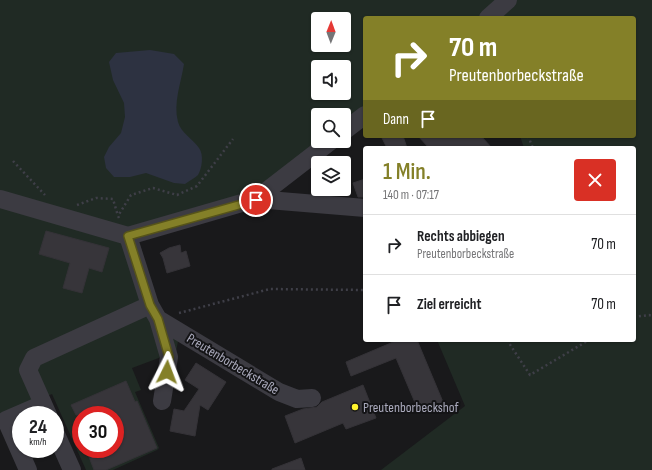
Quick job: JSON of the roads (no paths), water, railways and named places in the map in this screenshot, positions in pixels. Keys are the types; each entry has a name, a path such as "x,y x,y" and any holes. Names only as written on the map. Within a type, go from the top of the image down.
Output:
{"street":[{"path":"490,16 508,0"},
{"path":"351,126 363,117"},
{"path":"256,200 322,148"},
{"path":"0,199 128,236 256,200 363,208"},
{"name":"Preutenborbeckstraße","path":"128,236 169,357 162,400"},
{"path":"44,406 28,370 34,358 154,312"},
{"name":"Preutenborbeckstraße","path":"154,312 279,392 297,399 312,398"},
{"path":"12,418 6,420 12,434"},
{"path":"64,452 72,470"},
{"path":"23,458 28,470"}],"water":[{"path":"150,50 174,54 184,64 176,108 178,122 184,133 199,148 202,154 198,175 185,184 174,183 146,173 130,177 114,177 106,168 104,157 109,147 121,133 125,117 124,103 113,80 109,62 116,53"}],"place":[{"name":"Preutenborbeckshof","path":"355,407"}]}
